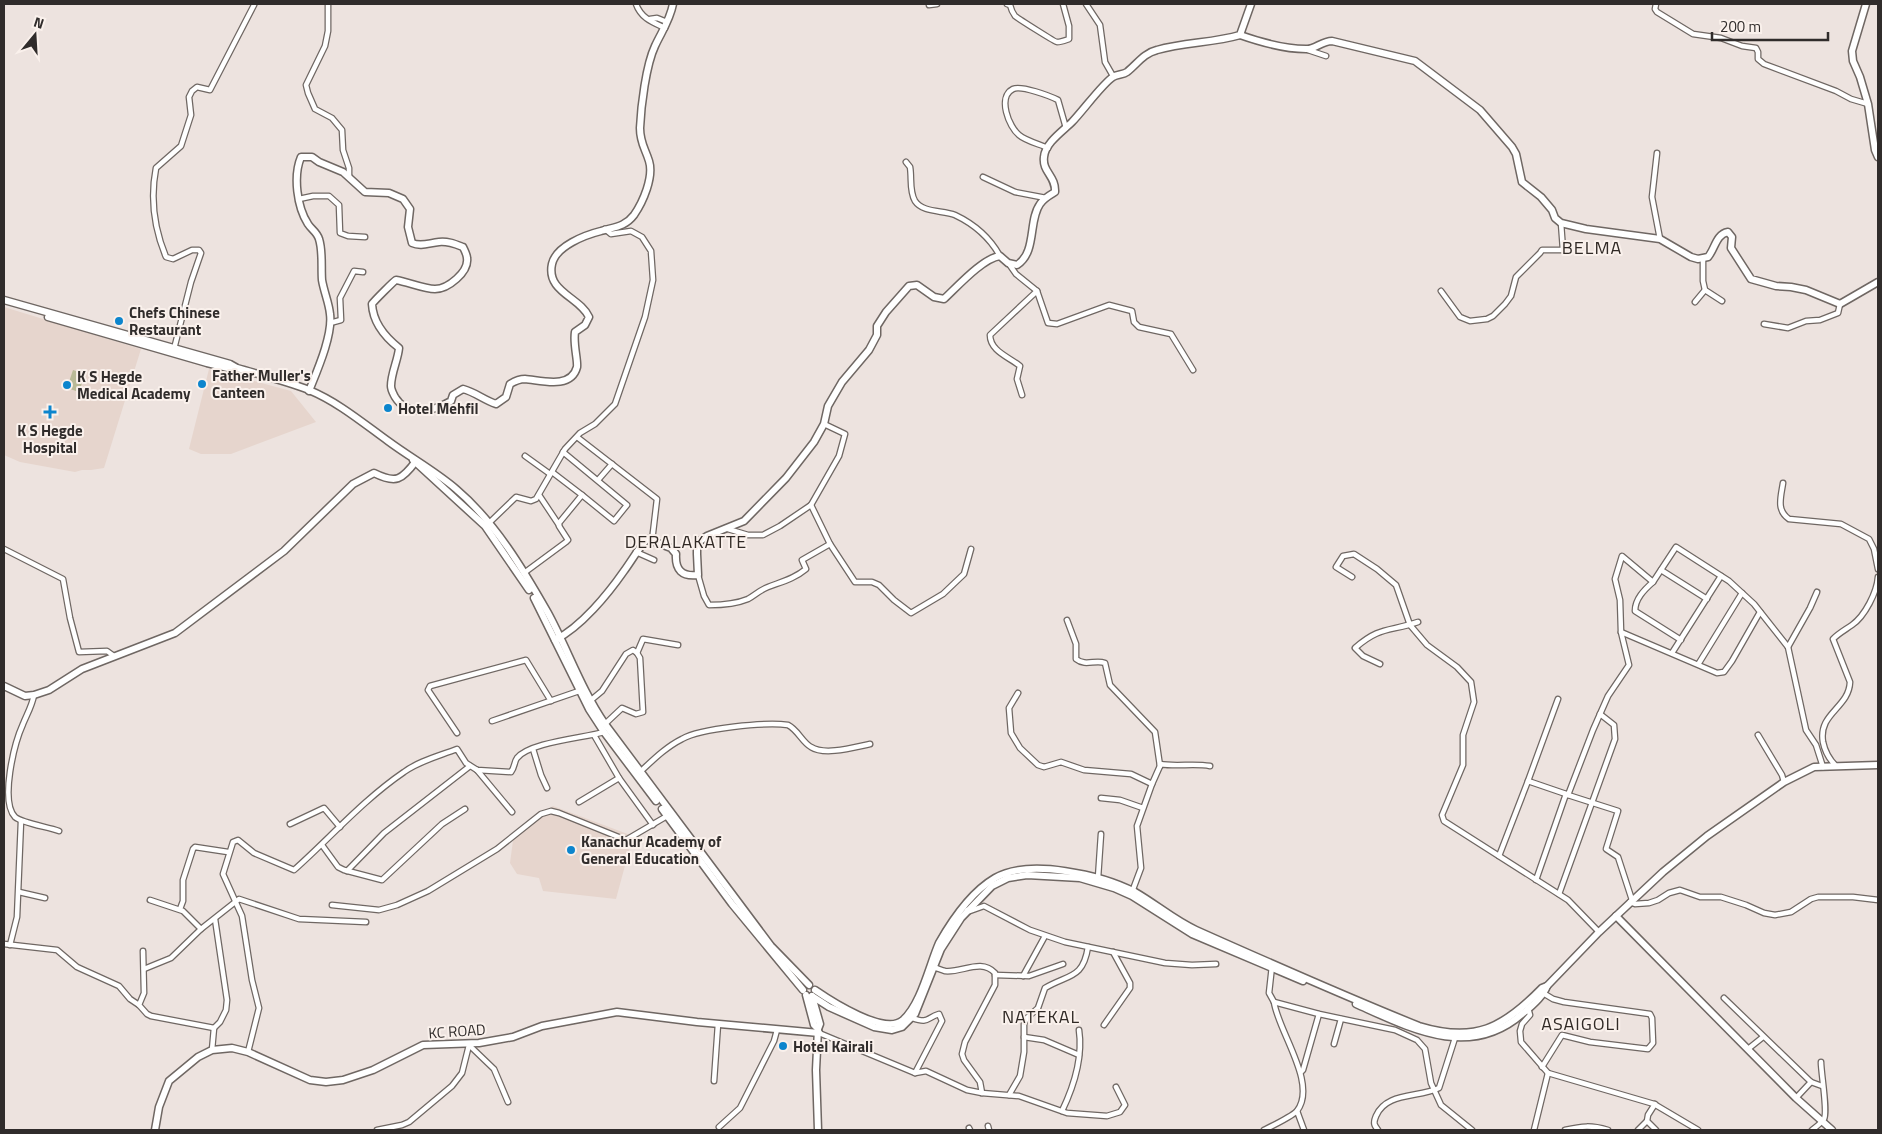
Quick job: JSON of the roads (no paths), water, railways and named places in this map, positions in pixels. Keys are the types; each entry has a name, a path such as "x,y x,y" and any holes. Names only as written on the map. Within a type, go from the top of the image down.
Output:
{"main road":[{"path":"309,390 321,360 330,323 330,314 322,280 319,240 305,219 299,199 299,164 301,157 312,157 349,176 365,192 389,192 404,199 410,208 408,227 412,243 419,246 441,242 463,247 468,260 462,273 452,282 438,289 429,289 396,280 372,304 381,332 399,348 394,364 391,389 399,402 420,411 433,409 444,405 451,400 453,395 463,389 472,391 486,401 496,404 506,397 510,384 517,380 556,383 569,378 578,364 574,341 575,332 585,325 589,317 583,308 558,289 554,282 552,263 564,246 605,229 627,223 638,208 649,177 649,161 641,141 641,120 650,60 666,25 673,4"},
{"path":"1240,35 1250,4"},
{"path":"1866,4 1852,50 1853,61 1860,76 1868,104 1878,157"},
{"path":"557,638 589,614 647,539 671,548 676,554 676,563 683,574 688,576 698,575 697,546 700,541 707,536 744,522 786,478 814,442 824,424 828,406 842,382 869,350 877,336 878,326 886,312 909,286 917,285 934,297 944,299 989,260 1000,256 1008,263 1017,264 1026,255 1039,205 1055,192 1055,184 1044,169 1044,156 1048,148 1113,76 1125,74 1146,55 1155,50 1180,44 1225,39 1240,35 1308,50 1324,41 1332,41 1415,61 1448,85 1486,117 1516,154 1522,182 1541,198 1552,210 1555,218 1562,223 1605,232 1660,239 1683,254 1698,259 1703,259 1710,254 1719,237 1723,233 1728,232 1732,237 1731,248 1751,279 1776,286 1791,286 1806,290 1840,304 1878,282"},
{"path":"4,300 207,363 237,368"},
{"path":"4,304 230,364 237,368 309,390 350,413 457,490 487,525 524,573 548,614 579,691 604,728 755,933 809,993 826,1005 863,1023 885,1029 902,1027 912,1018 932,966"},
{"path":"4,686 25,696 34,695 49,690 82,669 175,633 284,551 353,484 374,473 387,480 394,480 407,473 415,461"},
{"path":"487,525 526,585 557,638 604,728"},
{"path":"614,741 640,772 668,816 771,946 809,984 805,986 820,1024 816,1070 818,1130"},
{"path":"1272,965 1428,1034 1455,1038 1489,1033 1511,1022 1543,994 1547,986 1631,901 1707,836 1784,782 1806,770 1836,766 1878,765"},
{"path":"809,993 834,1002 870,1020 897,1024 912,1009 947,938 966,909 986,885 1001,875 1026,870 1057,870 1098,878 1130,893 1192,934 1406,1021 1442,1032 1462,1033 1486,1029 1508,1019 1527,1007 1542,988 1547,986"},
{"path":"966,909 992,886 1008,878 1021,875 1080,878 1130,893"},
{"path":"1616,916 1796,1098 1832,1130"},
{"path":"809,993 814,1025 818,1031"},
{"path":"817,1013 821,1006 826,1005"},
{"name":"KC ROAD","path":"157,1129 158,1107 169,1081 198,1057 212,1050 232,1048 248,1052 310,1080 326,1082 344,1080 373,1070 423,1045 469,1045 513,1037 542,1026 617,1012 777,1030 818,1031"}],"street":[{"path":"328,4 328,31 325,46 306,85 316,109 332,118 342,130 343,150 349,168 349,176"},
{"path":"636,4 639,12 648,20 666,25"},
{"path":"929,5 937,4"},
{"path":"1007,4 1010,5 1013,13 1019,18 1055,42 1069,39 1069,26 1063,4"},
{"path":"1086,4 1100,25 1105,62 1113,76"},
{"path":"1656,4 1655,9 1657,12 1693,34 1721,38 1742,46 1756,48 1758,59 1764,64 1828,88 1852,100 1868,104"},
{"path":"174,349 191,282 201,253 199,250 192,250 173,260 166,257 160,243 152,206 156,168 181,146 191,115 189,97 192,91 197,87 210,90 254,5"},
{"path":"1308,50 1326,56"},
{"path":"1048,148 1018,134 1006,114 1005,105 1008,94 1017,88 1040,92 1058,100 1066,128"},
{"path":"1657,153 1652,197 1660,239"},
{"path":"906,162 910,167 910,186 915,201 920,206 956,216 987,236 1000,256"},
{"path":"983,177 1015,192 1046,198"},
{"path":"299,199 313,196 329,196 339,205 340,233 348,236 365,237"},
{"path":"1441,291 1460,317 1476,321 1493,316 1511,296 1516,277 1542,250 1563,250 1562,223"},
{"path":"487,525 516,497 531,501 536,499 563,452 577,437 609,412 617,400 645,317 653,280 651,251 642,237 631,231 611,234 605,229"},
{"path":"1703,259 1705,290 1722,301"},
{"path":"1008,263 1016,274 1037,291 1048,323 1057,324 1109,305 1132,311 1134,322 1139,327 1171,334 1193,370"},
{"path":"330,323 341,320 340,298 354,270 363,272"},
{"path":"1695,302 1705,290"},
{"path":"1022,396 1017,379 1020,366 994,347 990,335 1037,291"},
{"path":"1764,324 1788,328 1806,321 1820,320 1838,313 1840,304"},
{"path":"728,528 748,535 763,535 811,505 839,456 845,434 824,424"},
{"path":"577,437 656,499 652,541"},
{"path":"525,456 551,473 614,521 627,505 563,452"},
{"path":"598,480 612,464"},
{"path":"1783,483 1779,505 1783,515 1789,519 1800,521 1841,524 1869,539 1874,549 1878,569"},
{"path":"524,573 568,540 539,495"},
{"path":"559,526 562,519 582,496"},
{"path":"811,505 830,544 855,582 872,582 879,585 894,600 912,613 943,594 964,574 971,549"},
{"path":"698,575 704,596 709,605 740,602 765,588 792,579 806,569 802,560 830,544"},
{"path":"1681,640 1634,611 1643,592 1661,570 1676,547 1721,576 1742,593 1788,647 1806,730 1816,745 1823,767"},
{"path":"4,549 63,578 70,618 79,652 107,651 114,656"},
{"path":"636,552 654,560"},
{"path":"1352,577 1336,567 1343,556 1354,554 1377,568 1396,585 1410,625 1427,645 1457,667 1471,682 1474,702 1463,735 1463,765 1442,815 1444,820 1568,900 1600,932"},
{"path":"1536,880 1567,795 1600,714 1608,696 1629,666 1621,632 1620,600 1615,579 1622,556 1652,582"},
{"path":"1661,570 1707,599"},
{"path":"1672,654 1721,576"},
{"path":"1836,766 1828,758 1822,733 1825,722 1843,701 1850,688 1850,682 1833,639 1840,631 1852,625 1862,616 1878,583 1878,577"},
{"path":"1788,647 1817,592"},
{"path":"1699,664 1742,593"},
{"path":"1621,632 1717,673 1724,672 1732,662 1760,612"},
{"path":"1067,620 1076,644 1076,659 1085,664 1101,661 1106,663 1110,685 1155,732 1160,766 1137,826 1141,868 1130,893"},
{"path":"1380,664 1364,656 1355,648 1379,631 1418,622"},
{"path":"637,653 643,639 678,645"},
{"path":"248,1052 260,1008 252,980 242,916 222,874 233,842 238,840 254,853 294,870 404,771 418,764 457,749 466,763 478,770 511,772 516,759 533,748 594,735 604,728 622,708 636,714 642,712 640,658 637,653 633,650 626,654 602,691 590,702"},
{"path":"457,733 428,690 430,686 524,660 529,662 551,701"},
{"path":"492,722 579,691"},
{"path":"1018,693 1009,708 1012,733 1020,748 1038,766 1044,768 1061,762 1084,770 1131,774 1152,784"},
{"path":"34,695 22,725 6,784 10,810 21,821 59,832"},
{"path":"1499,856 1558,699"},
{"path":"1559,894 1615,739 1614,725 1600,714"},
{"path":"640,772 670,746 684,737 751,725 788,725 810,747 817,750 838,750 870,744"},
{"path":"594,735 619,778 653,825"},
{"path":"1758,735 1782,775 1784,782"},
{"path":"533,748 546,788"},
{"path":"1160,766 1160,764 1172,766 1199,764 1210,766"},
{"path":"347,871 384,833 470,766"},
{"path":"478,770 512,812"},
{"path":"579,802 619,778"},
{"path":"1528,780 1618,811 1606,849 1618,857 1631,901 1635,904 1650,903 1669,893 1680,890 1700,897 1720,897 1774,915 1790,912 1811,899 1818,897 1853,897 1878,900"},
{"path":"1101,798 1120,800 1143,808"},
{"path":"290,824 324,808 340,827"},
{"path":"322,845 338,867 382,880 442,824 465,809"},
{"path":"332,905 379,910 397,905 444,881 496,848 536,817 548,811 559,813 626,840 668,816"},
{"path":"10,945 17,917 21,821"},
{"path":"1098,878 1101,834"},
{"path":"180,910 183,880 193,849 196,847 228,852"},
{"path":"19,892 45,898"},
{"path":"144,969 171,958 201,928 239,899 300,919 366,922"},
{"path":"150,900 180,910 190,916 201,928"},
{"path":"966,909 973,911 984,906 1030,930 1065,942 1165,963 1216,964"},
{"path":"212,1050 214,1028 220,1022 226,1010 227,1000 215,919"},
{"path":"1023,976 1045,936"},
{"path":"4,944 57,950 76,967 119,986 147,1014 214,1028"},
{"path":"1009,1095 1020,1076 1024,1052 1024,1024 1027,1018 1038,1008 1045,988 1082,969 1088,947"},
{"path":"139,1005 144,993 143,951"},
{"path":"1104,1025 1130,988 1130,984 1113,952"},
{"path":"995,975 1029,976 1063,964"},
{"path":"1264,1130 1296,1111 1304,1092 1301,1072 1269,993 1272,965"},
{"path":"932,966 946,971 982,966 990,967 995,973 994,985 963,1048 964,1060 980,1082 982,1094"},
{"path":"1542,1067 1562,1035 1590,1042 1648,1049 1653,1043 1652,1018 1650,1014 1564,1002 1543,994"},
{"path":"1724,998 1811,1082 1822,1086"},
{"path":"1274,1002 1319,1014 1395,1030 1417,1040 1425,1049 1431,1083 1441,1105 1469,1129"},
{"path":"1527,1007 1530,1015 1522,1024 1520,1031 1521,1042 1548,1073 1655,1104 1698,1130"},
{"path":"912,1018 921,1021 928,1020 939,1014 942,1021 914,1073"},
{"path":"1301,1072 1319,1014"},
{"path":"1334,1044 1341,1019"},
{"path":"714,1081 718,1024"},
{"path":"719,1127 740,1108 774,1041 777,1030"},
{"path":"1062,1111 1072,1089 1079,1055 1081,1044 1078,1030"},
{"path":"818,1031 914,1073 926,1071 967,1090 982,1094 1019,1096 1062,1111 1107,1116 1120,1112 1125,1104 1116,1086"},
{"path":"1024,1036 1044,1040 1079,1055"},
{"path":"1748,1049 1763,1036"},
{"path":"1378,1130 1374,1125 1374,1121 1379,1109 1397,1098 1438,1088 1443,1079 1455,1038"},
{"path":"377,1130 409,1122 439,1094 452,1086 462,1073 469,1045 494,1069 508,1102"},
{"path":"1812,1130 1825,1117 1826,1108 1822,1086 1821,1062"},
{"path":"1534,1130 1548,1073"},
{"path":"1796,1098 1811,1082"},
{"path":"1655,1104 1648,1115 1648,1121 1656,1130"},
{"path":"1296,1111 1303,1130"},
{"path":"1638,1130 1648,1121"},
{"path":"1566,1130 1584,1125 1608,1130"}],"place":[{"name":"Chefs Chinese Restaurant","path":"119,321"},
{"name":"Father Muller's Canteen","path":"202,384"},
{"name":"K S Hegde Medical Academy","path":"67,385"},
{"name":"Hotel Mehfil","path":"388,408"},
{"name":"K S Hegde Hospital","path":"50,412"},
{"name":"Kanachur Academy of General Education","path":"571,850"},
{"name":"Hotel Kairali","path":"783,1046"}],"district":[{"name":"BELMA","path":"1592,247"},
{"name":"DERALAKATTE","path":"686,541"},
{"name":"NATEKAL","path":"1041,1016"},
{"name":"ASAIGOLI","path":"1581,1023"}]}
